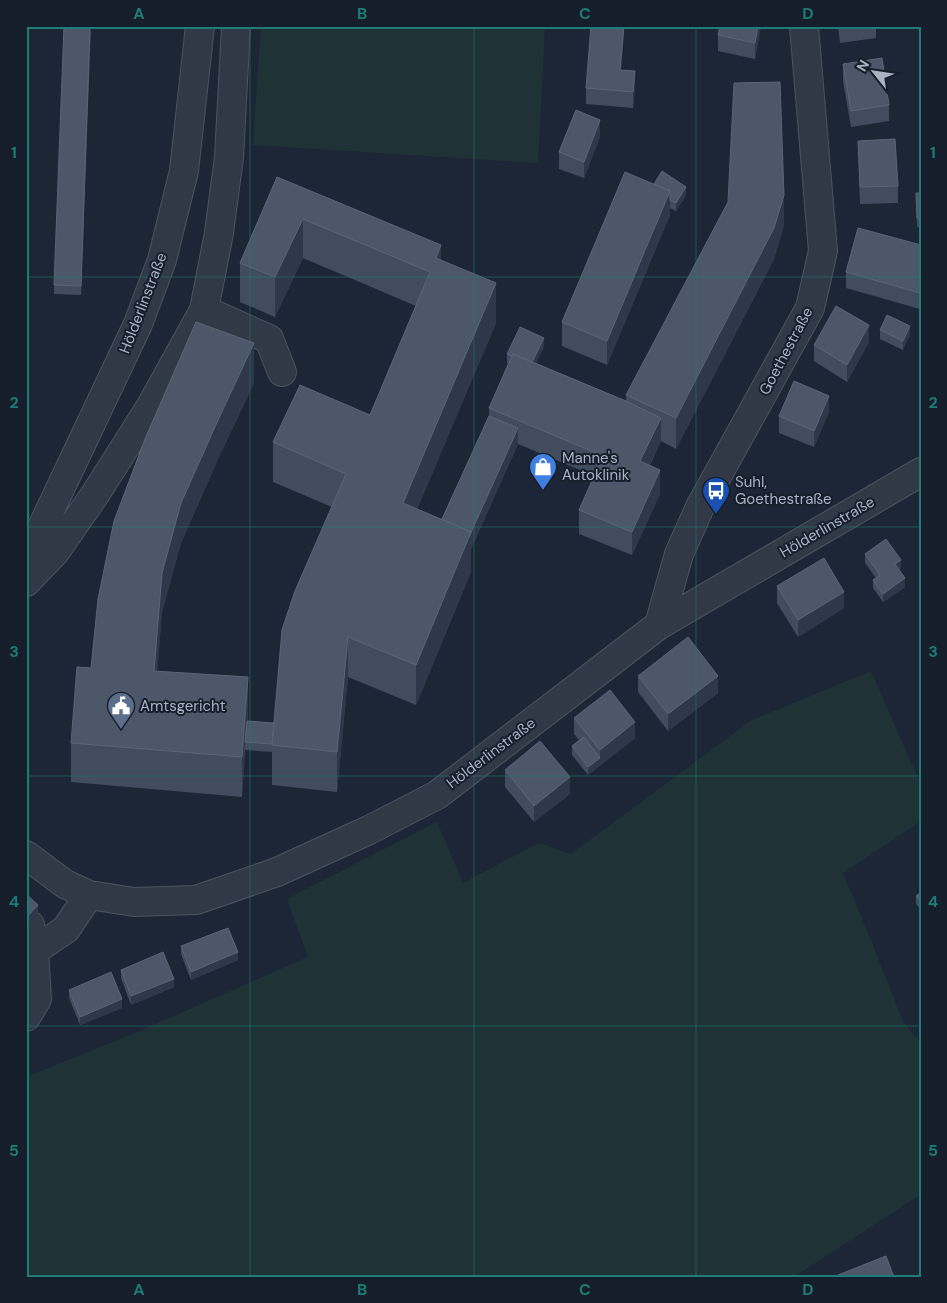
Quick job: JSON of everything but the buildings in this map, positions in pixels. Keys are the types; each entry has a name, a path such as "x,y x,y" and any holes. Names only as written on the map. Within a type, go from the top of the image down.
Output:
{"street":[{"name":"Hölderlinstraße","path":"26,561 138,324 162,260 184,171 200,26"},
{"path":"26,582 56,552 96,493 151,406 204,310 219,232 229,157 236,26"},
{"name":"Goethestraße","path":"659,625 679,554 700,507 810,308 823,251 804,26"},
{"path":"204,310 269,339 282,372"},
{"name":"Hölderlinstraße","path":"26,855 65,884 89,895 134,902 196,900 277,872 369,830 437,795 659,625 921,472"},
{"path":"29,951 66,929 89,895"},
{"path":"26,922 30,925 29,951 37,999 26,1017"}],"green space":[{"path":"261,26 545,26 538,163 253,145"},
{"path":"871,671 921,785 921,821 843,873 903,1022 921,1043 921,1194 794,1277 26,1277 26,1077 135,1033 308,957 287,899 437,822 463,883 539,843 571,854 752,720"}],"place":[{"name":"Manne's Autoklinik","path":"543,491"},
{"name":"Suhl, Goethestraße","path":"716,515"},
{"name":"Amtsgericht","path":"121,730"}]}
